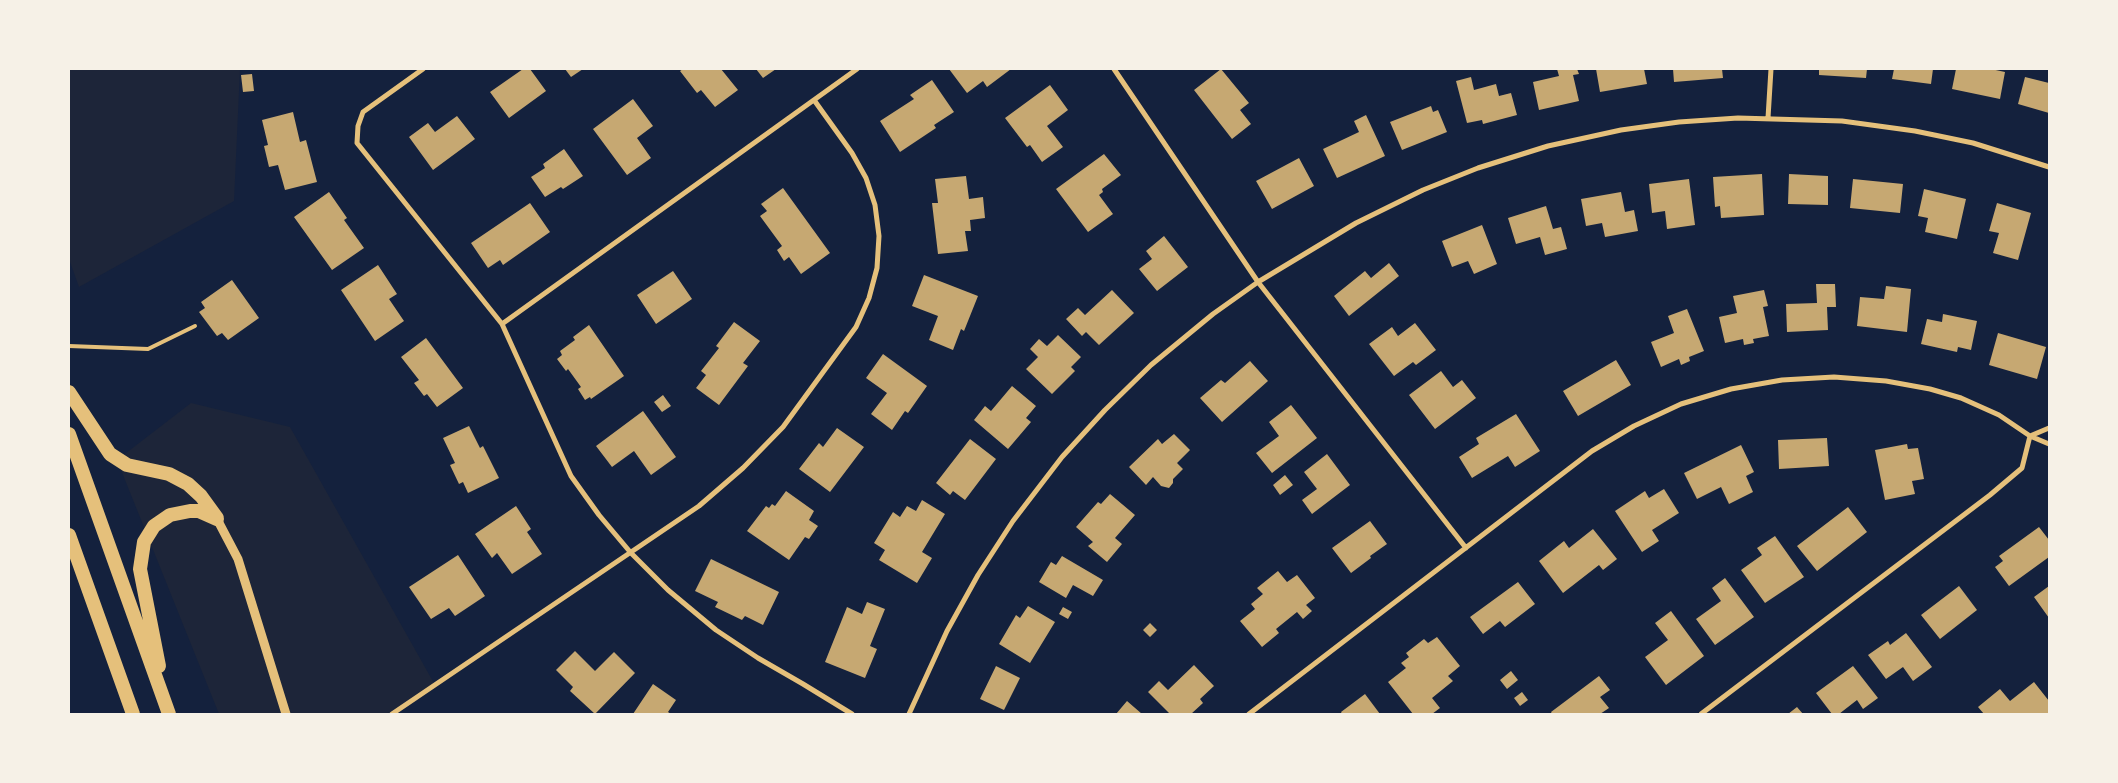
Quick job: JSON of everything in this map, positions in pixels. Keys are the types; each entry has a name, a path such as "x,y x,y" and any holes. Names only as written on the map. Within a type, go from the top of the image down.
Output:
{"highway":[{"path":"69,392 110,454 127,465 169,474 188,484 201,496 217,518"},
{"path":"69,434 169,714"},
{"path":"169,714 141,575 141,551 148,533 161,520 170,515 199,511 217,518"},
{"path":"69,535 133,714"}],"street":[{"path":"423,69 363,112 358,126 357,143 502,324 571,476 599,515 631,553 668,590 716,630 758,658 852,714"},
{"path":"502,324 857,69"},
{"path":"1114,69 1258,282 1466,548"},
{"path":"1768,118 1770,69"},
{"path":"392,714 699,506 743,468 783,427 856,327 869,298 877,268 878,244 875,205 866,178 852,152 814,100"},
{"path":"909,714 946,631 978,574 1013,521 1062,457 1105,410 1151,365 1213,314 1258,282 1356,223 1423,190 1478,168 1548,146 1621,130 1679,122 1768,118 1842,121 1915,131 1973,143 2049,167"},
{"path":"1249,714 1600,446 1634,426 1681,404 1731,389 1782,380 1834,377 1886,381 1930,389 1961,398 1999,415 2030,436 2049,444"},
{"path":"2030,436 2049,428"},
{"path":"1701,714 1990,495 2022,468 2030,436"},
{"path":"217,518 238,559 286,714"}],"lane":[{"path":"69,346 148,349 195,326"}],"shaded area":[{"path":"69,69 240,69 234,201 79,287 69,259"},
{"path":"191,403 290,427 435,685 392,714 219,714 117,460"}],"building":[{"path":"523,69 530,69 546,91 509,118 490,92"},
{"path":"565,69 583,69 571,77"},
{"path":"683,69 721,69 738,90 715,107 701,90 697,93 680,71"},
{"path":"756,69 776,69 763,78"},
{"path":"949,69 1011,69 987,87 983,81 967,93"},
{"path":"1221,69 1249,103 1240,110 1251,124 1232,139 1194,90"},
{"path":"1557,69 1577,69 1579,74 1573,75 1579,101 1539,110 1533,82 1559,76"},
{"path":"1596,69 1644,69 1647,84 1600,92"},
{"path":"1673,69 1722,69 1723,78 1674,82"},
{"path":"1819,69 1867,69 1866,78 1819,75"},
{"path":"1894,69 1933,69 1931,84 1892,79"},
{"path":"1956,69 1991,69 2005,72 2000,99 1952,89"},
{"path":"252,74 254,91 243,92 241,75"},
{"path":"1471,77 1474,90 1496,84 1499,96 1511,93 1517,115 1483,124 1482,120 1467,123 1456,81"},
{"path":"2025,77 2049,83 2049,113 2018,104"},
{"path":"932,80 954,112 934,125 936,128 900,152 880,121 914,99 910,95"},
{"path":"1050,85 1068,110 1047,126 1063,147 1042,162 1030,145 1027,147 1005,118"},
{"path":"633,99 653,126 637,138 651,158 627,175 593,129"},
{"path":"1431,106 1433,112 1438,110 1447,132 1402,150 1390,122"},
{"path":"293,112 300,142 306,140 317,182 285,190 278,165 269,167 264,146 268,145 262,120"},
{"path":"1366,115 1385,156 1337,178 1323,149 1359,132 1354,121"},
{"path":"457,116 475,139 433,170 409,137 428,123 435,132"},
{"path":"564,149 583,176 563,189 561,187 545,197 531,177 545,168 543,164"},
{"path":"1104,154 1121,175 1102,189 1103,192 1099,195 1113,214 1088,232 1056,189"},
{"path":"1299,158 1314,186 1272,209 1256,181"},
{"path":"1762,174 1764,215 1721,218 1720,206 1715,207 1713,177"},
{"path":"1789,174 1828,176 1828,205 1788,204"},
{"path":"966,176 969,199 983,197 985,218 970,220 971,231 965,231 968,251 938,254 932,203 938,203 935,179"},
{"path":"1689,179 1695,225 1667,229 1665,211 1652,213 1649,184"},
{"path":"1853,179 1903,184 1900,213 1850,208"},
{"path":"783,188 830,253 801,274 789,257 784,261 777,250 782,246 760,216 767,211 761,204"},
{"path":"1924,189 1966,199 1957,239 1925,232 1928,218 1918,216"},
{"path":"329,192 347,218 344,220 364,248 332,270 294,217"},
{"path":"1621,192 1625,212 1634,210 1638,231 1605,237 1602,223 1586,226 1581,199"},
{"path":"530,203 550,232 503,265 500,260 488,268 471,243"},
{"path":"1997,203 2031,213 2018,260 1993,253 1999,233 1989,231"},
{"path":"1546,206 1553,229 1561,227 1567,249 1545,255 1540,237 1516,244 1508,218"},
{"path":"1482,225 1497,264 1474,274 1468,261 1452,267 1442,241"},
{"path":"1164,236 1188,267 1157,291 1139,269 1152,259 1146,251"},
{"path":"1389,263 1399,276 1349,316 1334,296 1365,271 1371,278"},
{"path":"378,265 397,294 389,299 404,321 375,341 341,290"},
{"path":"673,271 692,299 656,324 637,295"},
{"path":"924,275 978,296 964,331 961,329 953,350 929,340 938,316 912,306"},
{"path":"232,280 259,318 228,340 222,333 217,336 199,312 205,308 201,302"},
{"path":"1816,284 1835,284 1836,307 1827,307 1828,330 1787,332 1786,304 1817,303"},
{"path":"1886,286 1911,289 1907,332 1857,326 1860,297 1884,299"},
{"path":"1112,290 1134,313 1099,345 1086,332 1082,336 1066,319 1078,308 1085,315"},
{"path":"1764,290 1768,306 1763,307 1769,336 1753,339 1754,343 1744,345 1743,339 1725,343 1719,317 1737,313 1733,296"},
{"path":"1687,309 1704,351 1689,357 1690,361 1681,365 1679,359 1661,367 1651,342 1674,333 1668,316"},
{"path":"1943,314 1977,321 1971,350 1958,347 1957,352 1921,344 1927,319 1942,322"},
{"path":"734,322 760,341 743,363 748,366 719,405 696,388 706,375 701,371 719,348 716,346"},
{"path":"1415,323 1436,350 1416,365 1413,362 1394,376 1369,344 1392,327 1398,336"},
{"path":"589,325 624,376 591,399 590,397 585,400 578,389 581,387 568,369 566,371 557,359 562,355 560,351 575,340 573,337"},
{"path":"1998,333 2046,347 2037,379 1989,365"},
{"path":"1058,335 1081,357 1071,367 1075,371 1052,394 1026,369 1038,357 1030,349 1039,339 1047,346"},
{"path":"426,338 463,388 437,407 427,394 424,396 414,383 419,380 401,357"},
{"path":"883,354 927,386 908,413 905,411 892,430 871,414 887,393 866,378"},
{"path":"1616,360 1631,385 1578,416 1563,391"},
{"path":"1250,361 1268,381 1222,422 1200,398 1221,380 1225,383"},
{"path":"1441,371 1453,387 1462,380 1476,398 1435,429 1409,395"},
{"path":"1012,386 1036,406 1026,418 1031,422 1008,449 974,420 985,406 991,411"},
{"path":"663,395 671,406 662,412 654,402"},
{"path":"1291,405 1317,438 1272,473 1256,453 1279,436 1269,422"},
{"path":"643,411 676,457 651,475 634,451 612,467 596,446"},
{"path":"1516,414 1540,451 1515,467 1508,456 1472,478 1459,457 1479,444 1476,438"},
{"path":"469,426 480,448 483,446 499,478 468,493 463,482 459,484 450,465 455,463 443,438"},
{"path":"837,428 864,447 830,492 799,469 819,443 823,447"},
{"path":"1174,434 1190,450 1177,463 1183,469 1173,479 1173,483 1169,488 1161,486 1153,477 1146,485 1129,467 1158,439 1162,444"},
{"path":"1827,438 1829,466 1779,469 1778,440"},
{"path":"970,439 996,459 965,500 953,491 950,495 936,483"},
{"path":"1907,444 1908,449 1918,448 1924,479 1912,481 1915,494 1885,500 1875,450"},
{"path":"1741,445 1754,472 1746,476 1753,492 1729,504 1721,487 1697,499 1684,473"},
{"path":"1327,454 1350,485 1312,514 1302,500 1317,489 1304,472"},
{"path":"1285,475 1293,485 1280,495 1273,485"},
{"path":"1664,489 1679,513 1652,530 1659,541 1642,552 1615,511 1645,491 1649,498"},
{"path":"786,491 814,511 809,520 818,526 809,539 805,537 789,560 747,531 766,506 769,508 772,504 775,506"},
{"path":"1110,494 1135,515 1115,538 1122,544 1107,562 1088,546 1093,542 1076,527 1098,502 1101,504"},
{"path":"922,500 945,514 922,552 932,558 917,583 879,560 885,550 874,543 893,512 900,517 907,506 916,511"},
{"path":"516,506 531,529 527,532 542,554 512,574 497,553 492,558 475,534"},
{"path":"1848,507 1867,532 1817,571 1797,546"},
{"path":"1370,521 1387,544 1351,573 1332,548"},
{"path":"2039,527 2049,540 2049,557 2009,586 1995,567 2003,561 1999,556"},
{"path":"1593,529 1617,559 1603,570 1599,565 1563,593 1539,561 1564,541 1569,548"},
{"path":"1775,536 1804,577 1765,603 1741,570 1762,555 1757,548"},
{"path":"458,555 485,596 455,616 449,608 431,619 409,587"},
{"path":"1062,556 1103,580 1093,596 1073,585 1066,598 1039,582 1051,562 1056,565"},
{"path":"711,559 779,592 763,625 745,616 742,620 715,607 718,602 695,591"},
{"path":"1278,571 1287,582 1297,575 1315,598 1306,605 1312,611 1303,619 1297,612 1276,629 1279,633 1262,647 1240,621 1255,609 1251,604 1263,594 1257,588"},
{"path":"1725,578 1754,617 1715,645 1696,619 1721,601 1712,588"},
{"path":"1518,582 1535,604 1505,627 1500,621 1483,634 1470,617"},
{"path":"1959,586 1977,610 1940,639 1921,615"},
{"path":"2049,586 2049,618 2034,597"},
{"path":"867,602 885,609 870,646 877,649 865,678 825,662 847,607 862,614"},
{"path":"1028,606 1055,622 1030,663 999,644 1016,615 1020,618"},
{"path":"1063,607 1072,612 1068,619 1059,614"},
{"path":"1671,611 1704,656 1666,685 1645,657 1668,640 1655,623"},
{"path":"1150,623 1157,630 1150,637 1143,630"},
{"path":"1906,633 1932,667 1913,681 1903,667 1886,679 1868,655 1888,641 1890,645"},
{"path":"1437,637 1460,666 1448,676 1453,681 1432,698 1440,708 1432,714 1413,714 1388,682 1406,668 1401,663 1409,657 1406,653 1424,639 1428,643"},
{"path":"575,651 595,671 614,652 635,673 595,714 570,691 573,687 556,670"},
{"path":"1194,665 1214,686 1200,699 1203,703 1191,714 1170,714 1148,692 1159,681 1168,690"},
{"path":"996,666 1020,678 1004,710 980,699"},
{"path":"1853,666 1878,698 1863,709 1857,700 1839,714 1832,714 1816,693"},
{"path":"1511,671 1518,680 1507,689 1500,680"},
{"path":"1599,676 1610,690 1600,697 1609,708 1600,714 1552,714 1551,712"},
{"path":"2034,682 2049,701 2049,713 2047,714 1984,714 1978,707 2000,689 2010,701"},
{"path":"653,684 676,700 668,712 671,714 633,714"},
{"path":"1522,692 1528,700 1520,706 1514,698"},
{"path":"1365,694 1380,714 1342,714 1341,712"},
{"path":"1127,701 1142,714 1116,714"},
{"path":"1797,707 1803,714 1788,714"}]}
